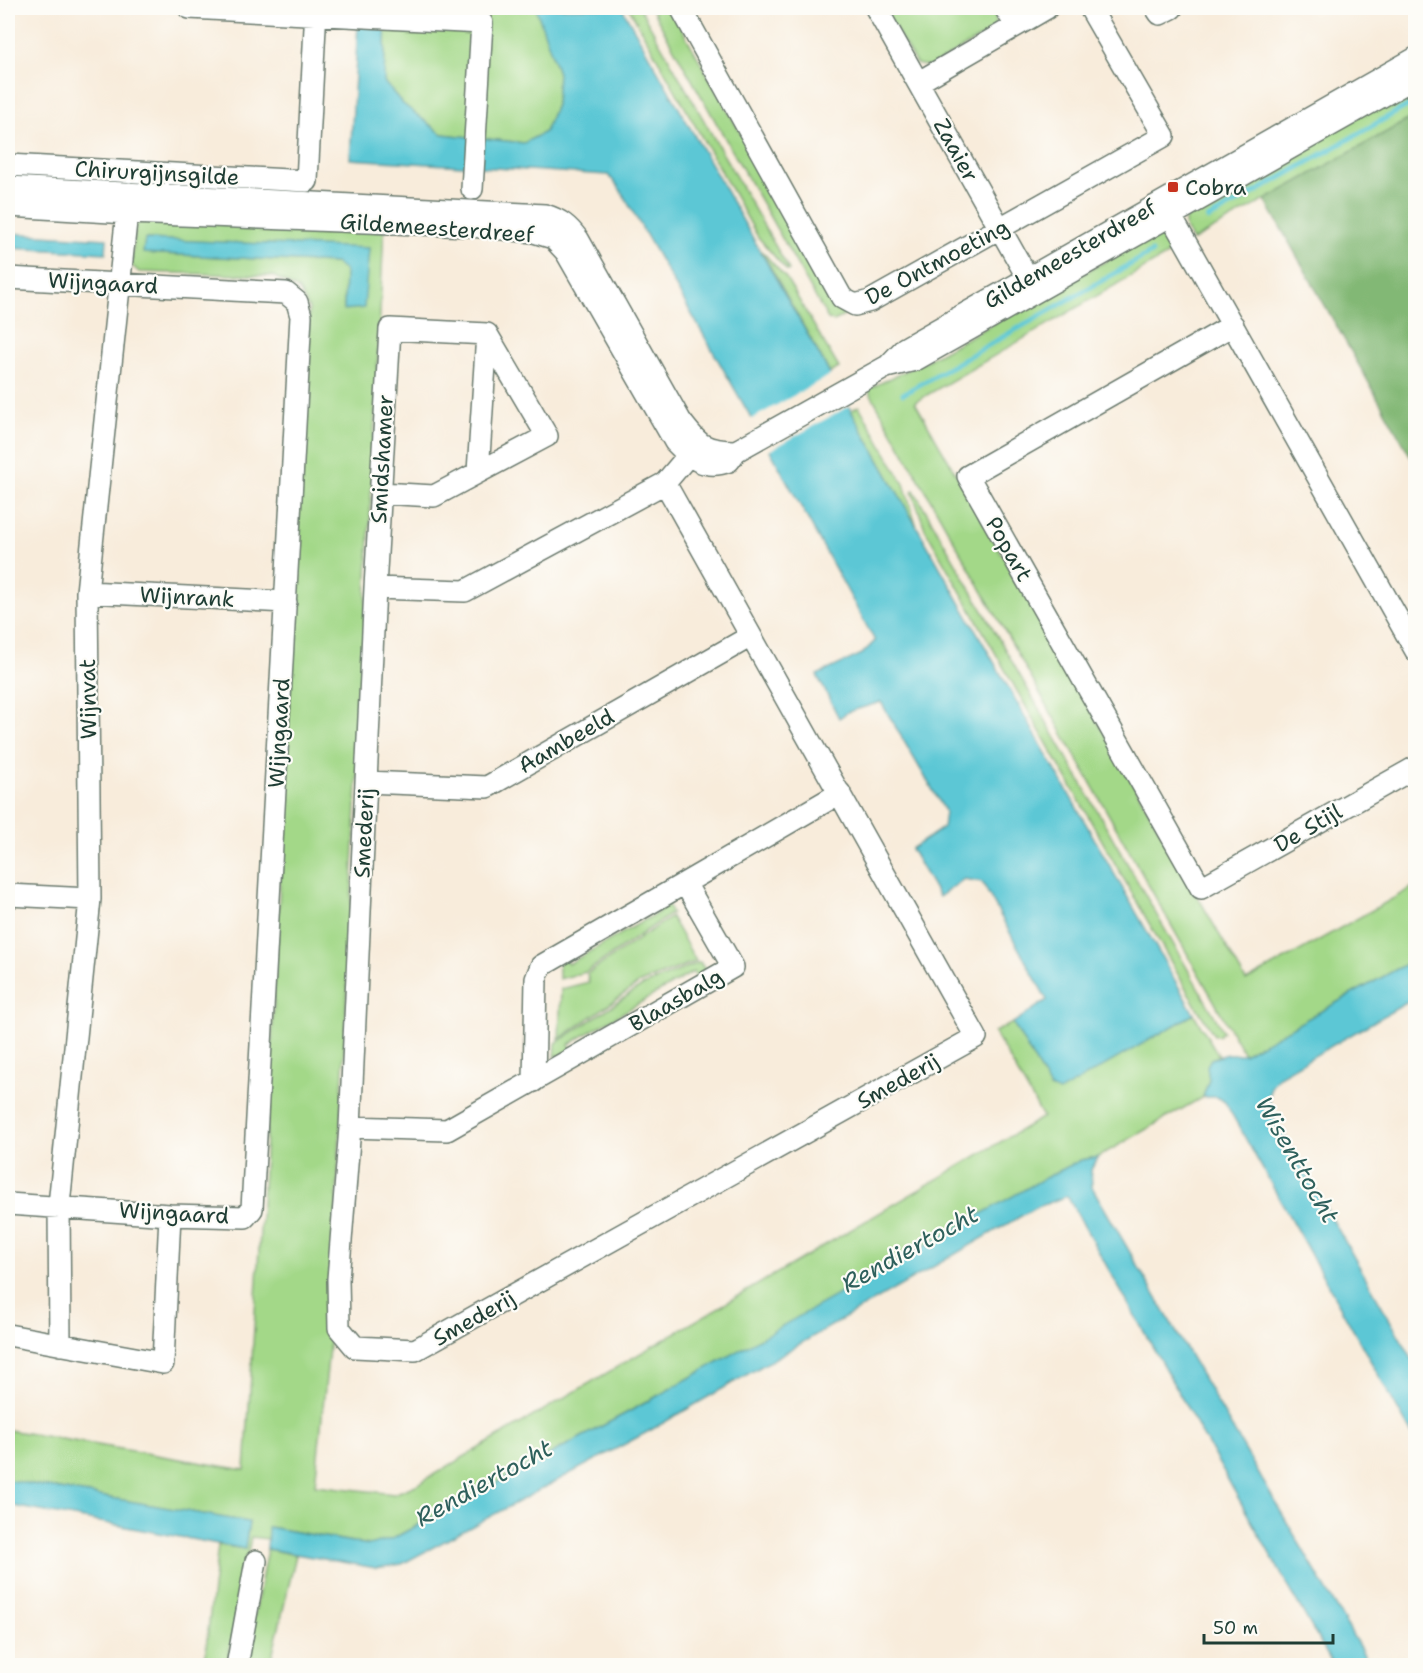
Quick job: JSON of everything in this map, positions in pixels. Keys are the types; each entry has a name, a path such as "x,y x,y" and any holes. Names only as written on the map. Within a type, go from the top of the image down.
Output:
{"street":[{"path":"189,8 316,11 349,16 482,23 472,183"},
{"name":"De Ontmoeting","path":"681,8 842,298 855,305 870,302 1164,136 1090,8"},
{"name":"Zaaier","path":"876,8 1032,285"},
{"path":"919,82 1010,16 1047,8"},
{"path":"1156,8 1160,14 1172,8"},
{"name":"Chirurgijnsgilde","path":"8,165 307,181 316,11"},
{"name":"Gildemeesterdreef","path":"1167,209 1416,58"},
{"name":"Gildemeesterdreef","path":"8,187 129,203 471,226 534,232 553,238 566,252 666,428 710,466 729,461 740,450 886,367 905,348 1032,285 1167,209 1416,77"},
{"name":"Gildemeesterdreef","path":"8,206 129,203"},
{"name":"Wijnvat","path":"60,1345 59,1205 90,899 87,592 129,203"},
{"path":"1167,209 1416,651"},
{"name":"Wijngaard","path":"8,278 286,293 297,302 300,324 253,1203 245,1217 170,1215 59,1205 8,1204"},
{"name":"Popart","path":"1201,888 968,476 1233,325"},
{"name":"Smidshamer","path":"375,588 390,329 487,334"},
{"path":"381,493 434,496 547,436 487,334"},
{"path":"478,472 487,334"},
{"path":"375,588 465,591 665,483 693,450"},
{"name":"Smederij","path":"375,588 350,1127 338,1279 339,1328 355,1347 415,1350 976,1037 665,483"},
{"name":"Wijnrank","path":"87,592 286,602"},
{"name":"Aambeeld","path":"366,782 487,786 751,636"},
{"name":"De Stijl","path":"1201,888 1416,767"},
{"path":"534,1081 536,979 541,966 840,793"},
{"name":"Blaasbalg","path":"350,1127 447,1130 733,967 685,883"},
{"path":"8,895 90,899"},
{"path":"8,1335 163,1363 170,1215"},
{"path":"237,1665 256,1561"}],"green space":[{"path":"386,8 536,8 558,73 556,105 545,132 524,143 442,134 403,104 384,82"},
{"path":"629,8 640,8 789,270 787,271 758,237"},
{"path":"651,8 670,8 844,316 834,321 828,319"},
{"path":"883,8 996,8 996,28 930,67 916,64"},
{"path":"1415,82 1415,116 1192,241 1185,227 1185,218"},
{"path":"1415,116 1415,464 1265,200"},
{"path":"151,218 384,230 330,1339 315,1485 394,1494 416,1485 1043,1117 994,1032 1013,1023 1050,1088 1059,1091 1194,1014 1219,1056 1211,1059 1209,1080 1203,1097 1098,1157 1081,1160 645,1403 392,1539 370,1545 269,1527 267,1539 251,1537 227,1665 204,1665 218,1545 245,1549 249,1522 8,1480 8,1430 245,1470 271,1059 309,309 299,290 273,276 139,272 131,265 136,224","holes":["145,239 369,249 344,310 345,270 335,263 144,253"]},
{"path":"1162,230 1167,231 1179,248 915,402 1246,981 1415,886 1415,959 1244,1054 868,389 924,362"},
{"path":"761,250 786,278 839,368 830,373"},
{"path":"859,406 904,484 917,527 851,410"},
{"path":"914,490 1223,1031 1219,1036 1214,1035 1196,1006 925,529 912,491"},
{"path":"665,901 672,913 586,972 559,979 559,962 564,959 568,964 659,912 656,906"},
{"path":"671,917 696,961 640,983 559,1039 561,989 589,982 587,974"},
{"path":"700,962 707,973 697,978 693,972 569,1044 572,1050 555,1057 556,1043 642,986"},
{"path":"267,1549 296,1555 270,1665 245,1666"}],"water":[{"path":"359,8 386,8 384,82 403,104 442,134 524,143 545,132 556,105 558,73 536,8 622,8 1194,1014 1059,1092 1050,1088 1013,1023 1047,1000 982,882 964,879 939,897 911,849 943,828 945,811 881,702 848,712 839,718 817,675 862,654 875,641 772,454 618,186 608,175 350,159"},
{"path":"8,233 107,239 106,253 8,248"},
{"path":"145,239 369,248 364,308 344,310 345,271 335,263 143,253"},
{"name":"Wisenttocht","path":"1415,959 1415,998 1279,1076 1271,1087 1269,1097 1275,1119 1415,1364 1415,1440 1225,1102 1216,1097 1203,1097 1209,1080 1207,1066 1211,1059 1228,1054 1244,1054"},
{"path":"1098,1157 1091,1170 1092,1187 1370,1665 1333,1665 1067,1196 1035,1208 651,1430 402,1564 376,1568 267,1549 268,1527 369,1545 392,1539 645,1403 1045,1178 1081,1160"},
{"path":"8,1480 249,1522 245,1549 8,1505"}],"pier":[{"path":"834,373 851,405 767,452 748,421"}],"waterway":[{"path":"1208,219 1416,101"},
{"path":"903,394 1152,252"}],"place":[{"name":"Cobra","path":"1173,187"}],"water label":[{"name":"Rendiertocht","path":"910,1249"},
{"name":"Rendiertocht","path":"484,1483"}]}
